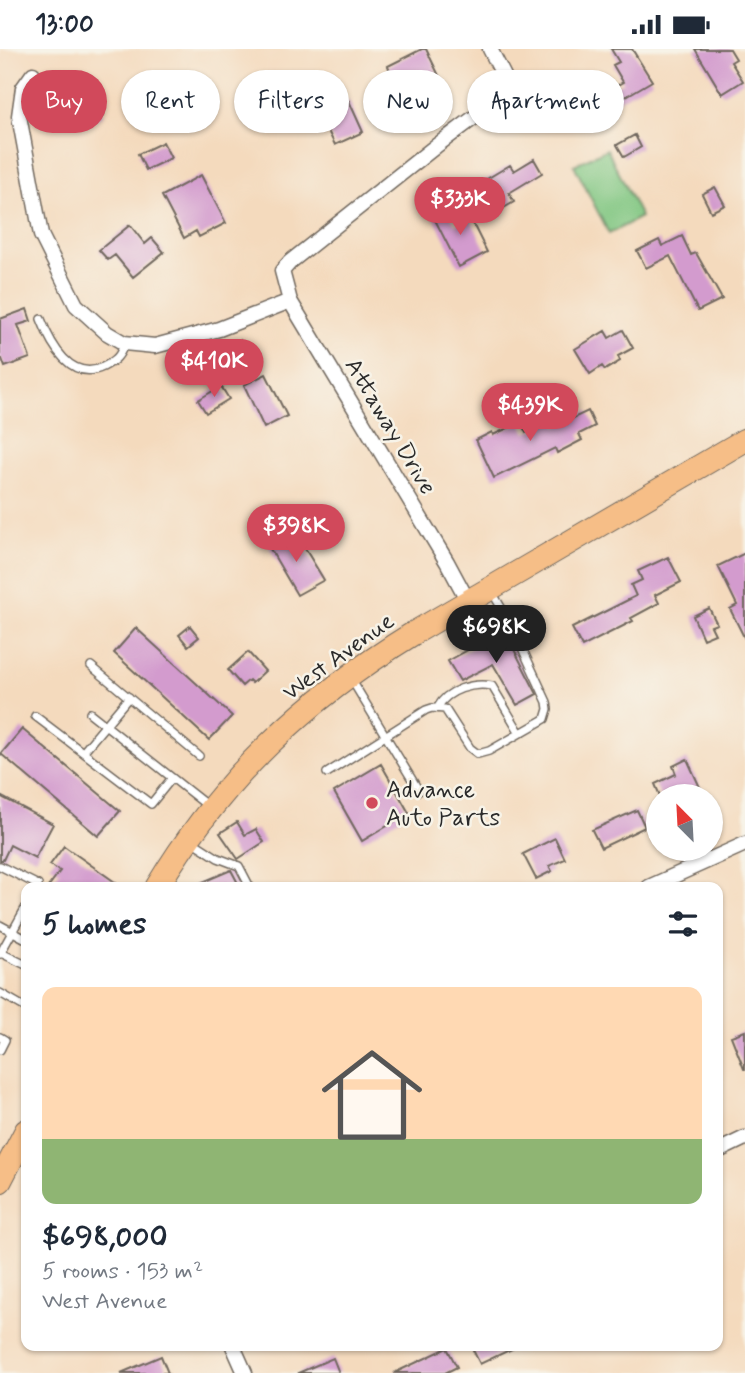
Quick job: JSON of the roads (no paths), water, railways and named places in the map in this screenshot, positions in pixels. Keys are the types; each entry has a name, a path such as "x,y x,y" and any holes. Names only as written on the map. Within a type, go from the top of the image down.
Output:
{"main road":[{"name":"West Avenue","path":"160,882 210,807 268,744 348,676 468,601 745,440"},
{"path":"0,1181 21,1141"}],"street":[{"name":"Attaway Drive","path":"468,601 290,301 282,271 436,146 511,90 489,49"},
{"path":"21,102 21,127"},
{"path":"22,133 41,235 76,305 107,333 124,343 155,346 219,329 290,301"},
{"path":"660,882 745,844"},
{"path":"723,1149 745,1138"},
{"path":"235,1351 245,1373"}],"lane":[{"path":"41,319 47,334 68,364 82,370 95,371 108,365 121,354 124,343"},
{"path":"327,773 426,710 438,707 444,709 470,748 478,754 489,751 545,719 547,702 508,617 490,589"},
{"path":"91,666 199,756"},
{"path":"348,676 419,791"},
{"path":"438,707 451,693 477,685 492,685 520,733"},
{"path":"83,752 129,697"},
{"path":"90,713 210,807"},
{"path":"35,716 151,804 172,778"},
{"path":"188,839 218,858 239,866 247,882"},
{"path":"0,866 32,882"},
{"path":"21,916 0,953 21,963"},
{"path":"0,925 21,936"},
{"path":"0,993 21,1005"},
{"path":"0,1037 5,1040 0,1050"}],"place":[{"name":"Advance Auto Parts","path":"372,803"}]}
